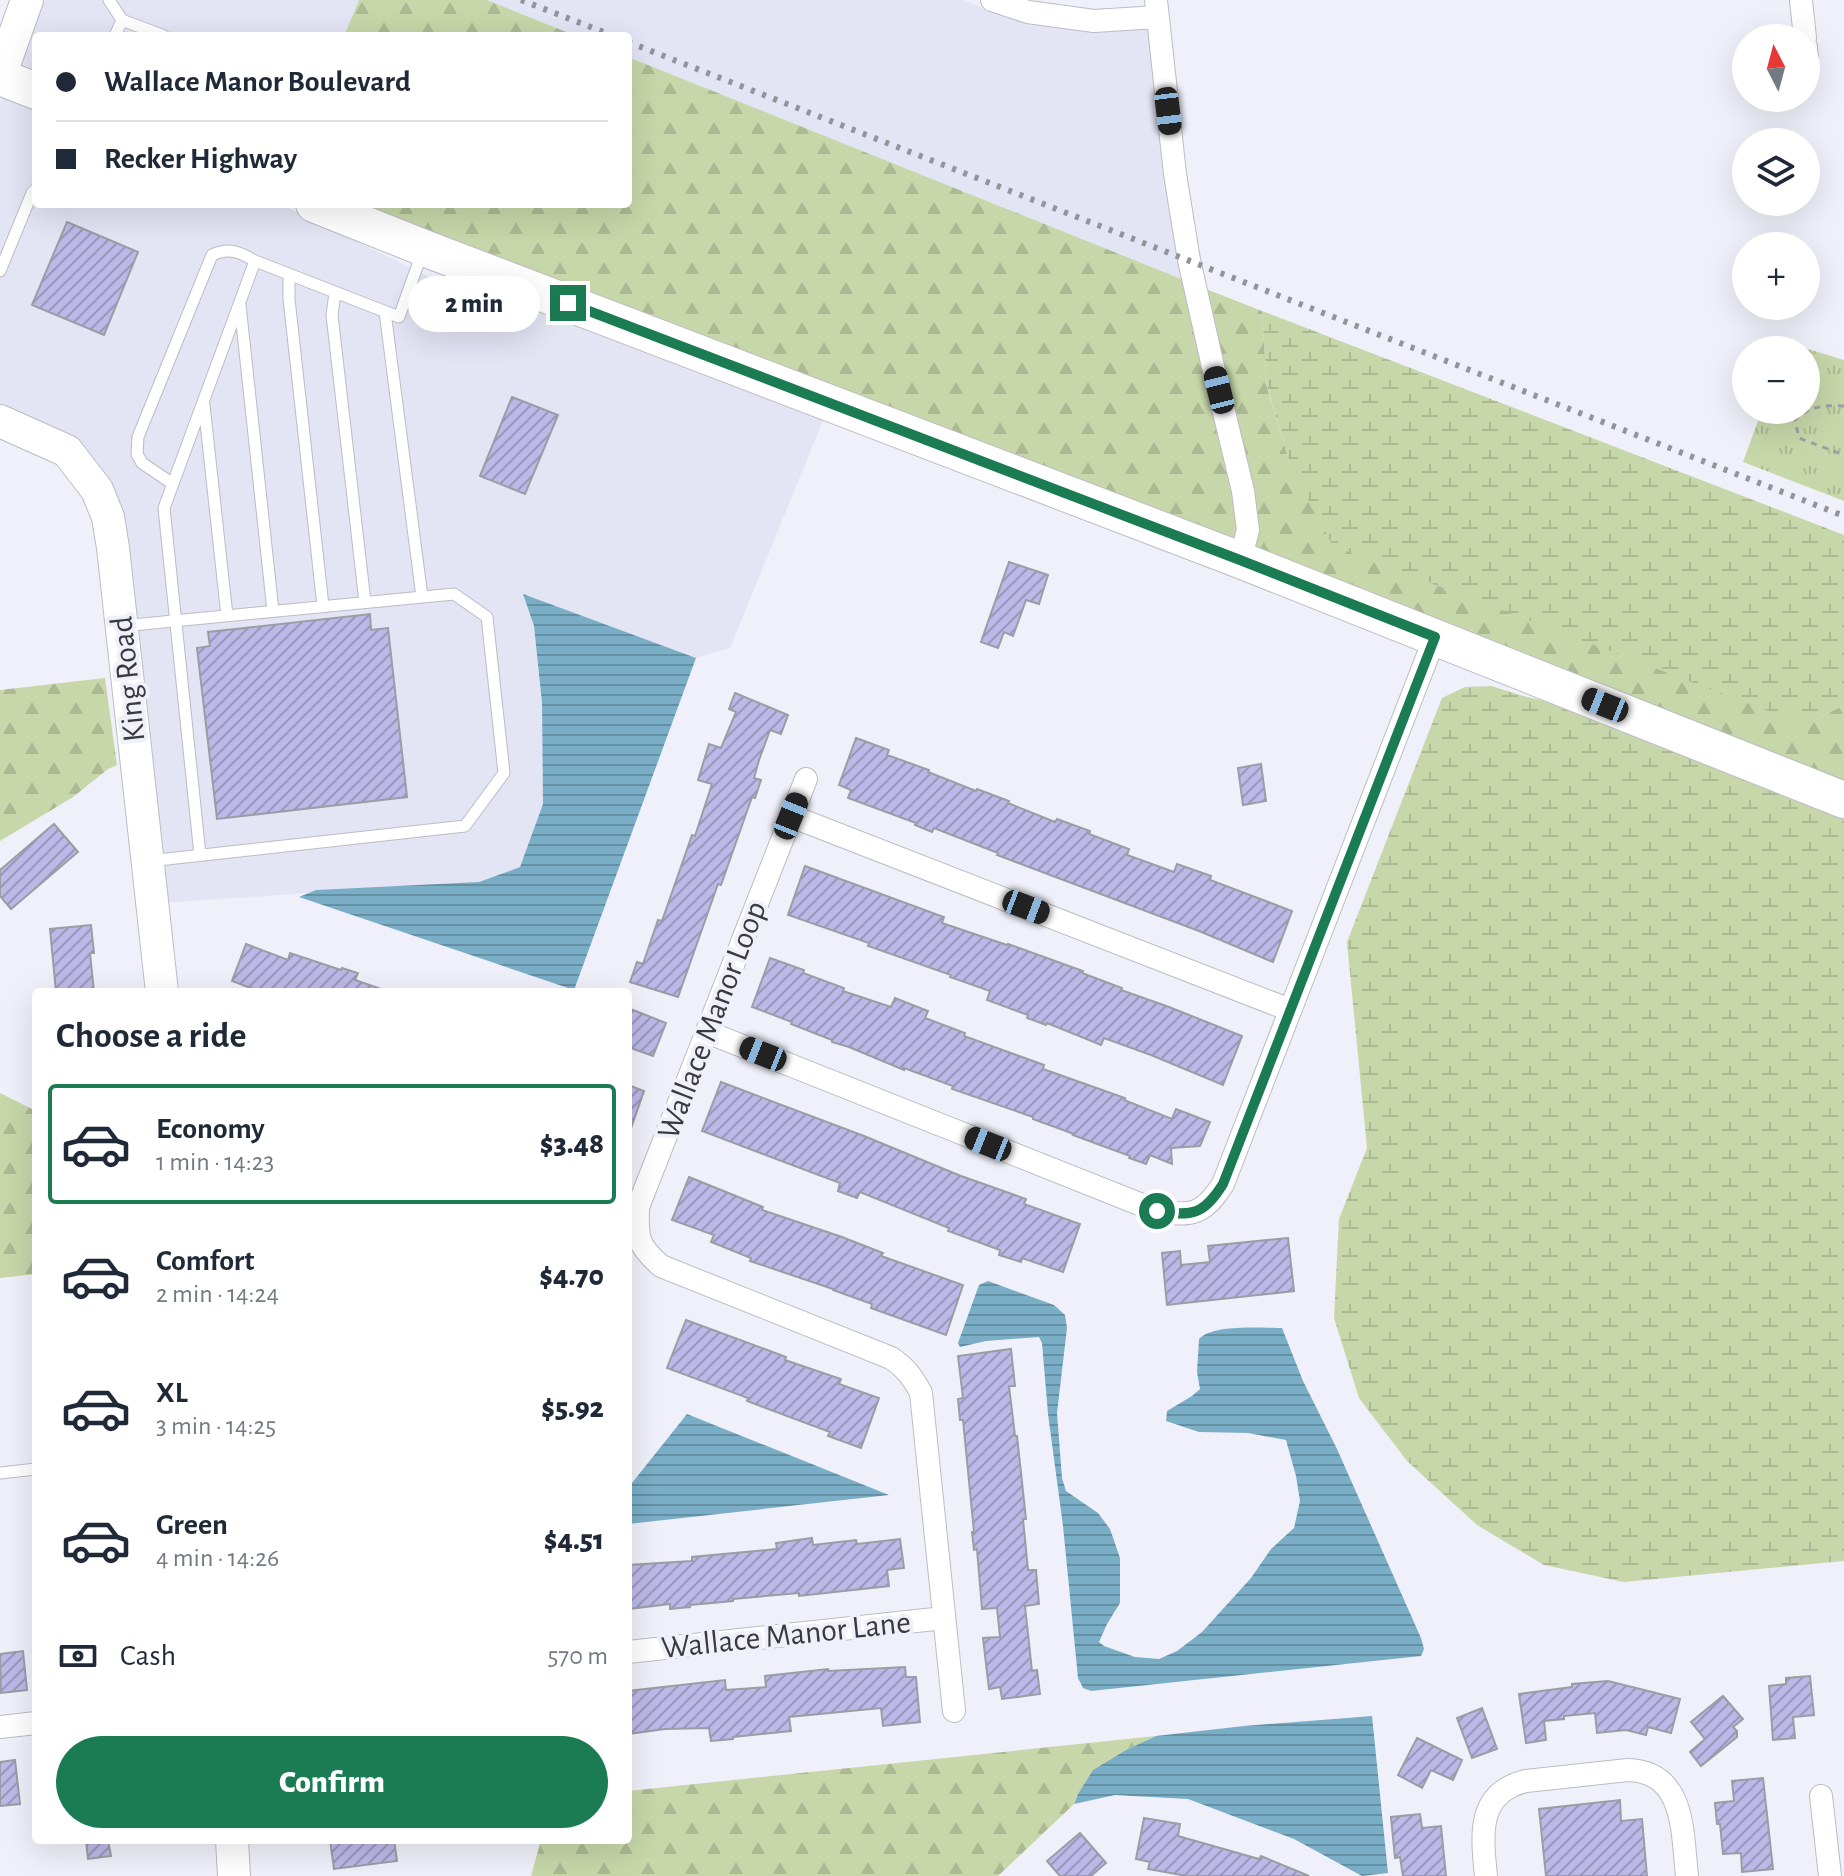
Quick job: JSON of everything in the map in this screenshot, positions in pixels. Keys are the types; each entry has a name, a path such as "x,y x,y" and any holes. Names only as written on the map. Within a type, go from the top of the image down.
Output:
{"main road":[{"path":"0,76 32,89"},
{"path":"324,208 1240,560 1844,800"}],"street":[{"path":"0,76 27,0"},
{"path":"992,0 1028,12 1094,21 1157,9 1175,174 1189,260 1243,491 1248,530 1240,560"},
{"path":"1801,0 1804,24"},
{"name":"King Road","path":"0,421 67,451 97,490 108,517 162,988"},
{"path":"707,1032 1157,1211 1181,1215 1211,1203 1223,1184 1435,637"},
{"name":"Wallace Manor Loop","path":"806,779 707,1032 637,1184 639,1239 645,1252 661,1266 891,1358 912,1376 921,1393 954,1711"},
{"path":"791,816 1290,1010"},
{"name":"Wallace Manor Lane","path":"632,1652 944,1618"},
{"path":"0,1727 32,1723"},
{"path":"1486,1876 1483,1827 1488,1811 1498,1796 1512,1784 1642,1770 1659,1778 1677,1802 1687,1876"},
{"path":"1821,1796 1830,1876"},
{"path":"232,1844 234,1876"}],"lane":[{"path":"109,0 122,20 154,32"},
{"path":"117,32 122,20"},
{"path":"0,271 32,193"},
{"path":"173,484 142,463 137,454 138,437 212,255 229,250 240,252 289,275 399,317 424,248"},
{"path":"200,855 164,508 255,261"},
{"path":"289,275 289,299 323,606"},
{"path":"335,293 332,315 365,602"},
{"path":"240,303 273,611"},
{"path":"385,312 422,597"},
{"path":"204,401 227,616"},
{"path":"122,626 454,594 487,617 504,773 465,826 148,861"},
{"path":"0,1473 32,1469"}],"path":[{"path":"1844,406 1815,407 1795,420 1799,438 1844,455"}],"shaded area":[{"path":"38,0 359,0 346,32 32,32 32,78 13,70"},
{"path":"487,0 964,0 1024,22 1061,28 1094,32 1149,29 1184,280 632,59 632,32 566,32"},
{"path":"5,90 32,101 32,208 288,208 520,321 530,300 826,413 730,648 696,658 523,595 534,626 542,703 543,804 520,867 479,882 316,890 162,903 117,515 0,410 0,103"}],"green space":[{"path":"359,0 487,0 566,32 346,32"},
{"path":"632,59 1184,280 1234,493 1238,529 1234,546 353,208 632,208"},
{"path":"1206,289 1262,311 1267,388 1292,470 1816,719 1844,705 1844,789 1252,553"},
{"path":"1262,311 1844,535 1844,705 1816,719 1776,714 1333,546 1292,470 1267,387"},
{"path":"1820,353 1844,360 1844,501 1743,462 1757,424 1820,424"},
{"path":"105,678 117,765 73,797 0,841 0,690"},
{"path":"1491,686 1583,709 1844,818 1844,1561 1624,1582 1544,1565 1477,1525 1407,1461 1359,1398 1334,1318 1339,1219 1367,1148 1347,942 1442,698 1465,687"},
{"path":"0,1093 32,1109 32,1274 0,1278"},
{"path":"1156,1736 1128,1749 1078,1794 1074,1804 998,1876 531,1876 540,1844 632,1844 632,1791"}],"water":[{"path":"523,594 696,658 575,988 299,897 316,890 479,882 520,867 543,804 542,703 534,626"},
{"path":"988,1281 1054,1305 1065,1315 1067,1328 1057,1413 1062,1478 1066,1491 1098,1513 1110,1529 1120,1558 1120,1603 1099,1642 1135,1657 1159,1659 1177,1651 1202,1632 1251,1578 1271,1549 1294,1528 1300,1501 1286,1440 1248,1433 1199,1432 1166,1421 1167,1411 1200,1389 1197,1372 1199,1339 1226,1329 1282,1328 1303,1381 1337,1449 1421,1638 1424,1649 1421,1656 1091,1691 1083,1688 1078,1678 1042,1343 1039,1337 986,1341 960,1347 958,1343 979,1285"},
{"path":"687,1414 889,1495 632,1524 632,1483"},
{"path":"1372,1716 1388,1873 1362,1876 1294,1839 1188,1799 1115,1795 1074,1804 1093,1770 1156,1736"}],"building":[{"path":"67,222 138,252 104,335 32,305"},
{"path":"512,397 558,415 525,494 480,476"},
{"path":"1009,562 1048,575 1039,604 1026,600 1013,636 1004,632 998,648 981,642"},
{"path":"370,614 371,630 388,628 407,797 217,819 197,648 210,646 208,632"},
{"path":"735,693 788,715 781,734 770,730 754,778 761,780 755,798 752,797 721,885 718,884 678,997 630,982 637,962 643,964 658,920 662,921 692,835 695,836 712,784 698,780 709,744 721,748 736,712 729,709"},
{"path":"856,738 889,750 887,755 928,772 1009,801 1055,822 1057,819 1090,831 1089,834 1129,849 1127,855 1174,872 1177,864 1292,911 1273,962 934,828 932,832 848,798 851,790 839,785"},
{"path":"1261,764 1266,801 1243,805 1238,768"},
{"path":"54,824 78,852 11,909 0,896 0,870"},
{"path":"805,866 944,917 942,923 1083,971 1121,990 1242,1036 1223,1085 1104,1038 1101,1045 1027,1018 1028,1015 987,1000 990,991 788,915"},
{"path":"91,925 94,988 56,988 50,929"},
{"path":"246,944 288,960 290,953 358,973 355,980 378,988 250,988 232,981"},
{"path":"770,958 844,988 843,991 891,1007 895,998 928,1011 925,1018 965,1033 964,1036 1044,1065 1043,1069 1125,1098 1172,1119 1176,1109 1210,1122 1200,1146 1171,1148 1172,1164 1150,1155 1146,1164 1129,1158 1033,1117 832,1042 752,1007"},
{"path":"632,1010 666,1023 653,1056 632,1048"},
{"path":"721,1082 1026,1199 1024,1204 1080,1224 1063,1272 1022,1258 1021,1262 999,1255 1000,1250 948,1231 949,1228 860,1192 857,1198 838,1191 840,1183 702,1131"},
{"path":"632,1086 644,1091 632,1125"},
{"path":"689,1177 763,1207 762,1210 842,1237 883,1253 881,1256 963,1285 946,1335 871,1308 872,1304 833,1289 750,1261 751,1258 711,1242 714,1235 672,1220"},
{"path":"1288,1238 1294,1291 1167,1305 1162,1253 1180,1251 1181,1265 1210,1262 1208,1246"},
{"path":"686,1320 841,1379 839,1384 879,1398 861,1448 828,1436 830,1432 747,1401 748,1398 667,1368"},
{"path":"1011,1349 1015,1386 1009,1386 1026,1519 1023,1519 1028,1570 1036,1570 1039,1604 1025,1606 1032,1671 1037,1670 1040,1694 1002,1699 1000,1687 989,1689 983,1638 1000,1637 997,1608 982,1609 963,1420 960,1420 958,1399 963,1398 958,1356"},
{"path":"812,1538 813,1545 900,1539 904,1568 887,1570 889,1586 799,1596 799,1593 733,1599 670,1609 670,1604 632,1609 632,1565 692,1561 692,1557 777,1549 776,1543"},
{"path":"23,1651 27,1690 1,1693 0,1654"},
{"path":"905,1667 906,1677 916,1677 920,1722 883,1726 881,1708 789,1717 791,1731 733,1739 711,1741 709,1728 632,1733 632,1691 725,1680 726,1690 766,1687 765,1676"},
{"path":"1810,1676 1814,1715 1793,1717 1795,1738 1773,1740 1769,1686 1786,1684 1786,1678"},
{"path":"1608,1681 1680,1699 1671,1733 1648,1727 1646,1735 1626,1730 1597,1733 1595,1713 1544,1721 1546,1740 1526,1743 1519,1694"},
{"path":"1723,1696 1743,1719 1733,1727 1737,1737 1701,1766 1690,1752 1705,1739 1691,1722"},
{"path":"1482,1708 1497,1749 1472,1758 1457,1718"},
{"path":"1417,1738 1462,1760 1453,1780 1431,1770 1422,1788 1398,1775"},
{"path":"15,1760 20,1804 0,1806 0,1762"},
{"path":"1763,1778 1773,1869 1742,1872 1741,1853 1723,1854 1715,1803 1734,1801 1732,1781"},
{"path":"1620,1800 1621,1821 1642,1819 1647,1876 1546,1876 1539,1809"},
{"path":"1420,1814 1422,1828 1441,1826 1446,1876 1403,1876 1400,1857 1395,1858 1391,1817"},
{"path":"1144,1818 1180,1824 1178,1836 1259,1859 1261,1856 1309,1876 1187,1876 1148,1869 1150,1862 1136,1859"},
{"path":"1080,1833 1106,1863 1091,1876 1060,1876 1047,1861"},
{"path":"86,1844 109,1844 111,1856 88,1859"},
{"path":"331,1844 395,1844 397,1861 334,1869"}],"railway":[{"path":"521,0 604,32"},
{"path":"632,44 1844,516"}],"route":[{"path":"568,303 1435,637 1223,1184 1211,1203 1198,1210 1181,1215 1157,1211"}]}
